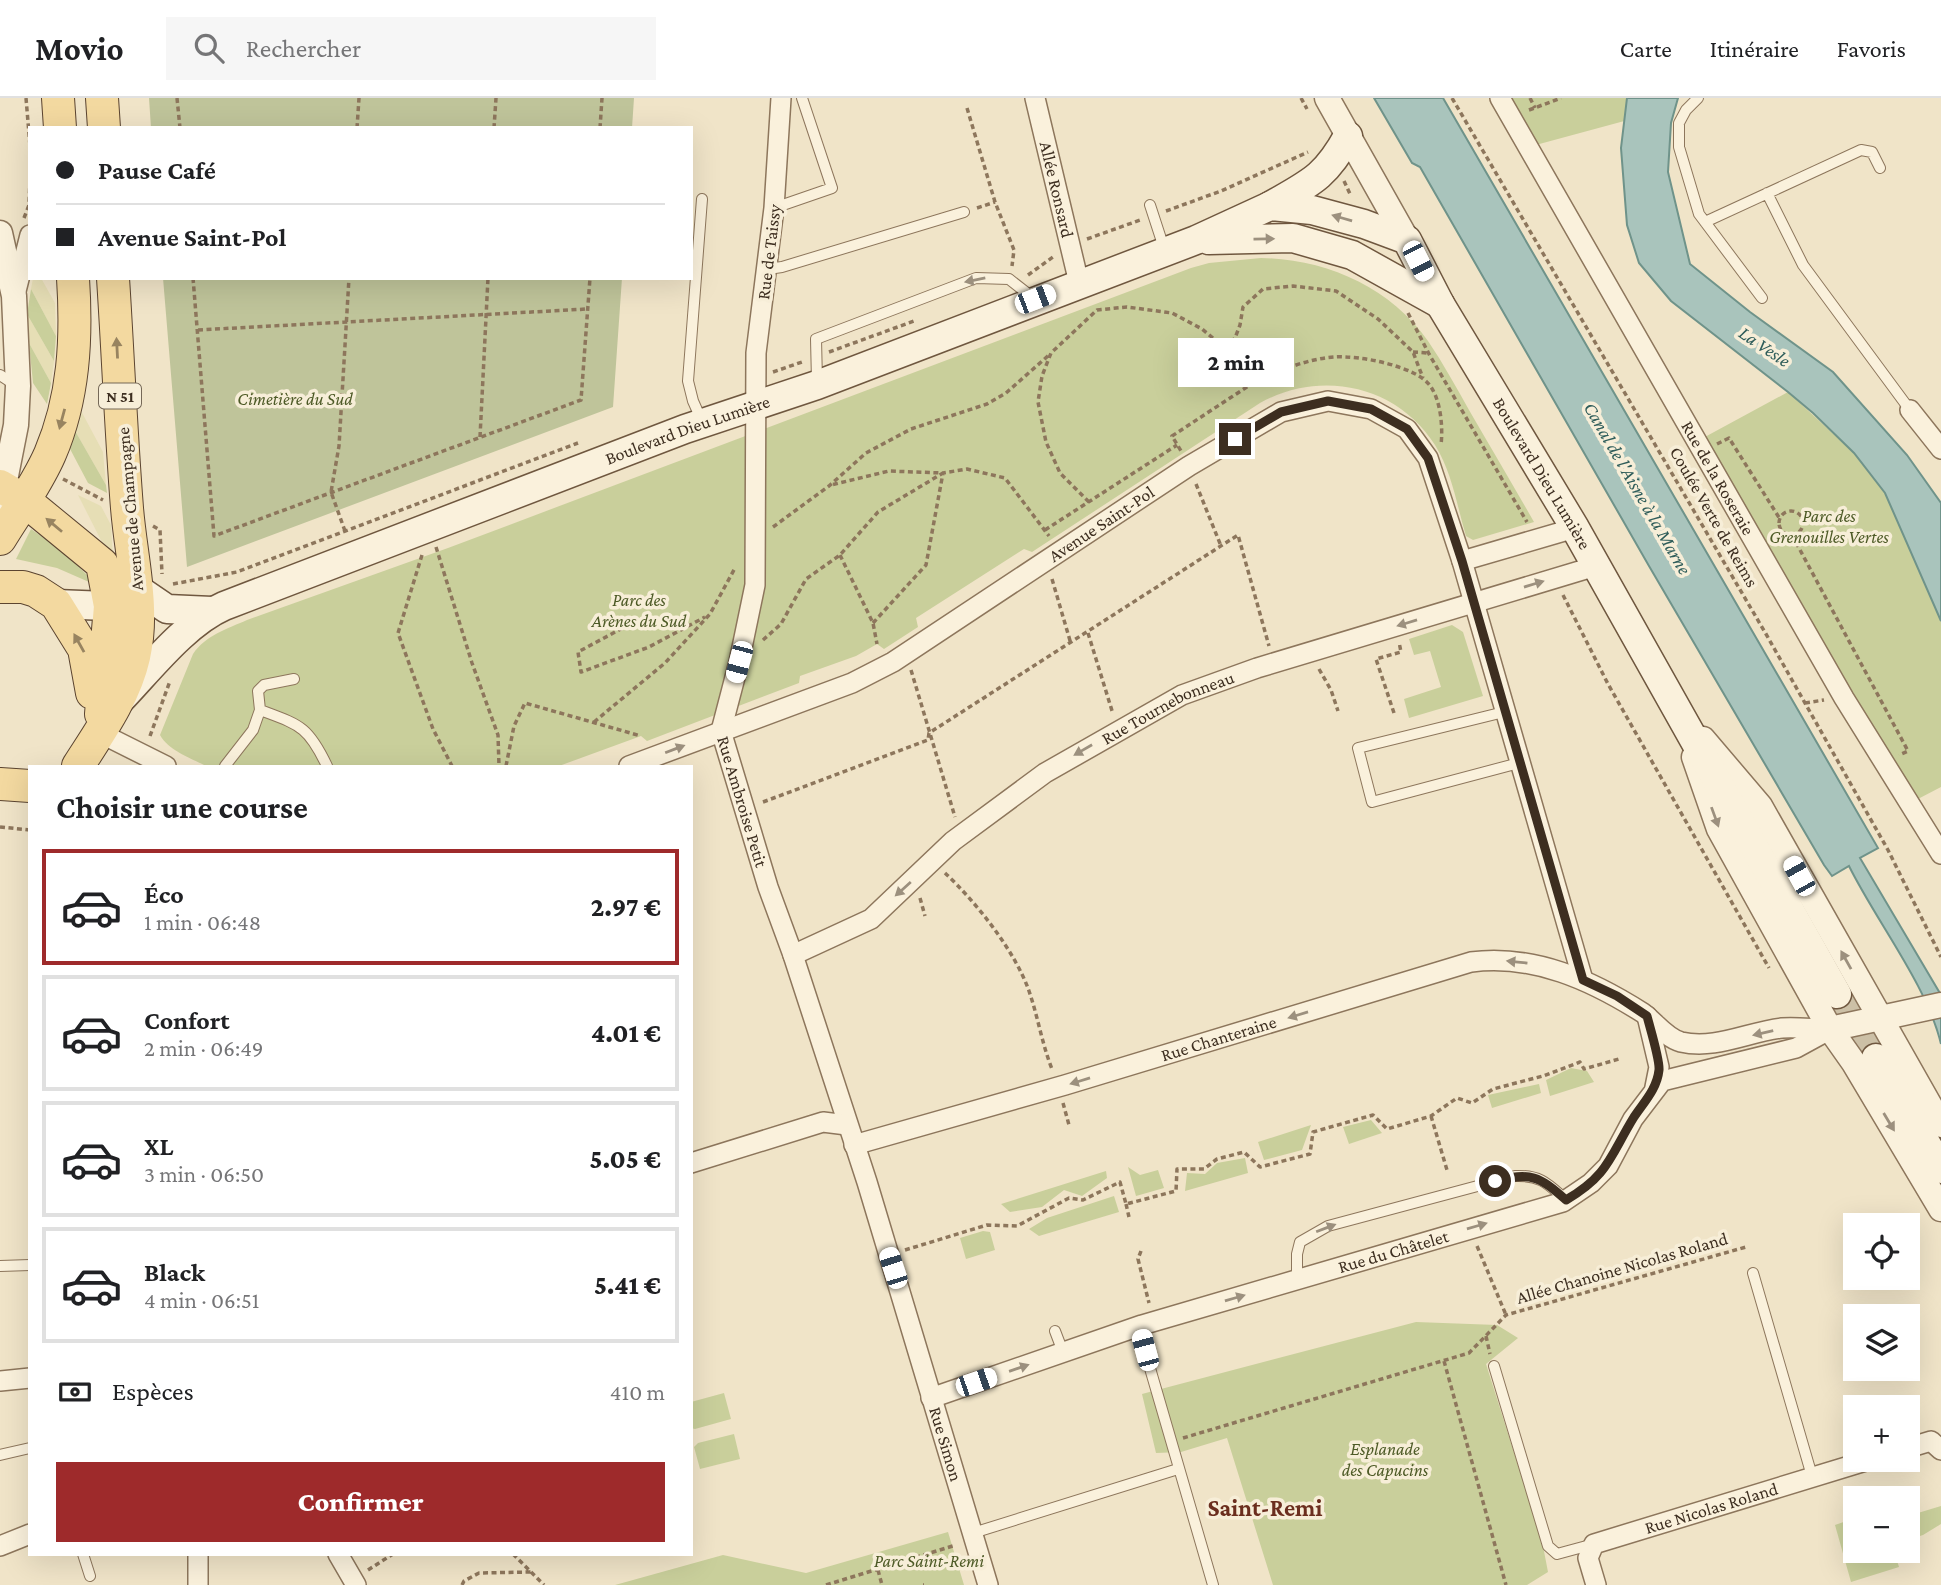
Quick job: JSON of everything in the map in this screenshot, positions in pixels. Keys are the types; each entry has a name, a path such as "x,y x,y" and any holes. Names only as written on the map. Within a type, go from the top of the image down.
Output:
{"main road":[{"path":"58,98 60,126"},
{"path":"102,98 104,126"},
{"path":"1196,240 1270,206 1312,181 1326,170 1348,136"},
{"path":"1270,206 1312,210 1364,224 1407,240"},
{"path":"1196,240 1293,238 1352,255 1440,304"},
{"name":"Boulevard Dieu Lumière","path":"212,611 703,423 755,392 817,385 1020,287 1079,283 1196,240"},
{"name":"Boulevard Dieu Lumière","path":"1407,240 1440,304 1575,528 1837,993"},
{"path":"0,539 6,492 43,468 60,429 70,384 75,336 73,280"},
{"name":"Avenue de Champagne","path":"79,765 115,705 133,660 146,596 128,513 113,280"},
{"path":"6,492 146,596"},
{"path":"0,587 23,587 36,591 56,604 84,649 100,733"},
{"path":"100,733 146,596"},
{"path":"56,604 146,596 212,611"},
{"path":"115,705 170,648 212,611"},
{"path":"0,784 28,786"},
{"path":"1876,1058 1941,1169"}],"street":[{"path":"46,126 50,98"},
{"name":"Rue de Taissy","path":"755,392 755,353 768,269 781,98"},
{"name":"Allée Ronsard","path":"1035,98 1079,283"},
{"path":"1327,98 1407,240"},
{"name":"Rue de la Roseraie","path":"1500,98 1844,698 1941,854"},
{"path":"0,233 14,296"},
{"path":"6,492 16,425 9,381 14,296 28,241"},
{"name":"Rue Ambroise Petit","path":"755,392 755,585 739,662 720,731 768,887 793,955 854,1145"},
{"name":"Avenue Saint-Pol","path":"632,765 852,682 906,653 1189,466 1281,412 1328,401 1371,409 1407,429 1428,458 1462,561 1583,980"},
{"path":"1910,410 1941,449"},
{"path":"1462,561 1575,528"},
{"name":"Rue Tournebonneau","path":"793,955 871,919 961,835 1045,773 1182,695 1273,663 1596,566"},
{"name":"Boulevard Dieu Lumière","path":"1676,706 1760,806 1887,1017 1941,1125"},
{"name":"Boulevard Dieu Lumière","path":"1676,706 1720,829 1830,1029 1854,1063 1941,1209"},
{"path":"100,733 164,765"},
{"name":"Rue Chanteraine","path":"854,1145 1059,1087 1471,962 1488,960 1554,968 1617,996 1679,1041 1705,1045 1784,1028 1830,1029"},
{"path":"1647,1016 1662,1083 1796,1048 1830,1029 1941,1005"},
{"name":"Rue du Châtelet","path":"931,1398 1143,1322 1297,1280 1566,1200 1591,1183 1608,1166 1633,1119 1662,1083"},
{"path":"693,1162 823,1122 847,1125"},
{"name":"Rue Simon","path":"854,1145 988,1585"},
{"path":"0,1381 28,1378"},
{"path":"1920,1444 1931,1441 1941,1450"},
{"name":"Rue Nicolas Roland","path":"1594,1544 1843,1467"},
{"path":"0,1546 28,1535"},
{"path":"1594,1544 1588,1558 1596,1585"},
{"path":"198,1556 198,1585"},
{"path":"339,1556 354,1582"}],"lane":[{"path":"774,208 832,188 802,98"},
{"path":"1698,98 1686,110 1679,123 1679,147 1699,214 1762,298"},
{"path":"1705,222 1861,150 1872,152 1881,168"},
{"path":"1767,193 1803,265 1910,410"},
{"path":"702,199 688,381 703,423"},
{"path":"1152,210 1166,251"},
{"path":"768,269 964,212"},
{"path":"817,385 816,339 976,278 1020,287"},
{"path":"226,765 253,730 260,710 258,691 264,685 294,679"},
{"path":"260,710 298,724 316,743 327,765"},
{"path":"1504,712 1358,748 1372,802 1519,763"},
{"path":"1297,1280 1300,1242 1328,1226 1516,1176 1531,1175 1545,1181 1566,1200"},
{"path":"0,1266 28,1265"},
{"path":"1753,1273 1812,1476"},
{"path":"1143,1322 1178,1469 1213,1585"},
{"path":"1055,1331 1063,1352"},
{"path":"1494,1366 1548,1546 1557,1554 1594,1544"},
{"path":"0,1455 28,1448"},
{"path":"974,1537 1178,1469"},
{"path":"84,1556 90,1576"}],"path":[{"path":"26,98 28,126"},
{"path":"177,98 180,126"},
{"path":"357,126 359,98"},
{"path":"494,126 496,98"},
{"path":"600,126 602,98"},
{"name":"Coulée Verte de Reims","path":"1452,98 1773,645 1888,850 1941,957"},
{"path":"1530,98 1535,108"},
{"path":"1511,117 1561,98"},
{"path":"967,108 995,202 1014,250 1020,287"},
{"path":"1020,287 1069,246 1152,210 1221,191 1314,149"},
{"path":"964,212 995,202"},
{"path":"28,208 22,225 28,241"},
{"path":"192,280 214,536 581,400 590,280"},
{"path":"345,531 331,492 339,446 349,280"},
{"path":"480,437 488,280"},
{"path":"1224,348 1235,338 1243,307 1263,289 1293,286 1336,291 1378,319 1413,352 1423,377 1432,387 1443,431 1440,455 1432,470"},
{"path":"594,722 665,663 710,614 740,559 774,526 829,486 866,453 911,429 987,404 1006,393 1097,310 1127,307 1172,313 1202,329 1256,381"},
{"path":"197,330 587,309"},
{"path":"755,392 817,356 916,320"},
{"path":"1413,352 1429,354 1536,540"},
{"path":"1051,353 1042,376 1038,402 1046,442 1060,472 1089,502"},
{"path":"1221,546 1189,466 1172,436 1256,381 1279,370 1336,357 1375,360 1423,377"},
{"path":"1729,438 1780,519 1781,530 1792,535 1908,751"},
{"path":"1045,530 1177,445"},
{"path":"43,468 160,530 146,596 237,572 373,520"},
{"path":"829,486 889,471 943,473 967,469 1005,478 1051,540"},
{"path":"739,662 780,624 806,579 840,555 878,512 943,473"},
{"path":"873,623 926,565 943,473"},
{"path":"1780,519 1788,511 1796,512 1802,518 1801,529 1792,535"},
{"path":"430,528 398,633 433,729 451,765"},
{"path":"430,528 472,663 498,735 499,765"},
{"path":"744,809 928,740 929,733 1238,536 1273,663"},
{"path":"840,555 873,623 877,644"},
{"path":"1046,560 1071,644"},
{"path":"1554,578 1608,684 1775,978"},
{"path":"631,624 578,652 581,671 649,647 710,614"},
{"path":"1393,627 1401,652 1376,659 1394,713"},
{"path":"1088,632 1118,730"},
{"path":"1319,650 1318,667 1331,690 1338,711"},
{"path":"906,653 961,835"},
{"path":"506,765 514,726 525,703 641,736"},
{"path":"0,827 28,830"},
{"path":"933,862 964,891 1001,939 1028,989 1069,1125"},
{"path":"1126,1204 1176,1191 1177,1169 1204,1169 1217,1159 1244,1152 1261,1167 1310,1154 1312,1132 1373,1115 1387,1129 1431,1116 1457,1098 1472,1103 1493,1088 1543,1076 1580,1062 1584,1069 1619,1059"},
{"path":"1431,1116 1447,1170"},
{"path":"928,1245 988,1225 1017,1226 1069,1198 1083,1200 1120,1182 1129,1217"},
{"path":"1171,1442 1469,1353 1506,1315 1470,1228"},
{"name":"Allée Chanoine Nicolas Roland","path":"1506,1315 1746,1247"},
{"path":"1141,1251 1138,1259 1143,1322"},
{"path":"1444,1360 1506,1585"},
{"path":"826,1585 974,1537"},
{"path":"354,1582 390,1556"},
{"path":"515,1556 544,1585"},
{"path":"877,1570 882,1585"},
{"path":"463,1585 464,1581 479,1573 531,1572"}],"shaded area":[{"path":"33,280 42,280 55,303 56,336 31,289"},
{"path":"27,314 54,361 51,383 29,343"},
{"path":"79,407 103,452 106,485 74,429"},
{"path":"78,495 101,506 111,525 113,558 109,556"}],"green space":[{"path":"149,98 634,98 632,126 151,126"},
{"path":"1505,98 1678,98 1676,107 1532,146"},
{"name":"Parc des Arènes du Sud","path":"1261,258 1309,264 1355,280 1395,305 1428,341 1534,522 1473,540 1466,536 1446,466 1435,445 1419,425 1400,408 1379,396 1356,389 1308,387 1283,393 1260,403 1032,552 1024,549 916,618 918,627 884,649 877,644 856,656 800,676 799,683 647,741 641,736 562,765 204,765 175,750 160,735 193,654 211,637 232,626 448,548 1209,263"},
{"name":"Cimetière du Sud","path":"163,280 622,280 613,407 187,567"},
{"path":"31,289 56,336 54,361 27,314"},
{"path":"29,343 51,383 47,404 33,383"},
{"name":"Parc des Grenouilles Vertes","path":"1788,392 1854,453 1885,493 1941,621 1941,787 1916,800 1703,438"},
{"path":"74,429 106,485 107,493 88,483 69,447"},
{"path":"31,529 64,552 90,578 89,582 57,568 16,559"},
{"path":"1452,625 1463,632 1483,696 1409,718 1404,699 1441,687 1430,651 1414,655 1409,639"},
{"path":"1571,1068 1587,1071 1594,1082 1550,1096 1546,1080"},
{"path":"1539,1084 1541,1093 1492,1108 1488,1095"},
{"path":"1371,1120 1382,1133 1349,1144 1343,1127"},
{"path":"1311,1125 1302,1150 1264,1160 1258,1142"},
{"path":"1245,1158 1248,1173 1185,1191 1187,1173 1205,1174 1217,1163"},
{"path":"1128,1167 1140,1175 1158,1170 1164,1188 1136,1196"},
{"path":"1106,1171 1107,1178 1082,1196 1064,1190 1042,1207 1010,1212 1001,1204"},
{"path":"1114,1196 1119,1212 1039,1236 1029,1229 1047,1218"},
{"path":"983,1231 990,1232 995,1250 966,1259 960,1238"},
{"name":"Esplanade des Capucins","path":"1416,1322 1497,1325 1518,1338 1486,1364 1542,1541 1548,1572 1527,1585 1273,1585 1227,1438 1181,1452 1156,1453 1142,1394"},
{"path":"724,1393 731,1419 693,1428 693,1401"},
{"path":"734,1434 740,1459 700,1469 694,1447 698,1443"},
{"path":"1941,1506 1941,1524 1920,1536 1920,1512"},
{"path":"1843,1522 1843,1554 1835,1525"},
{"name":"Parc Saint-Remi","path":"948,1532 964,1585 615,1585 723,1555 806,1573"},
{"path":"1846,1563 1898,1563 1899,1567 1851,1582"}],"water":[{"name":"Canal de l'Aisne à la Marne","path":"1374,98 1443,98 1878,848 1860,858 1941,995 1941,1044 1925,999 1849,866 1832,876 1824,865 1420,167 1412,163"},
{"name":"La Vesle","path":"1627,98 1678,98 1671,123 1668,172 1690,264 1750,312 1833,372 1907,455 1941,503 1941,621 1885,493 1854,453 1788,392 1671,301 1639,263 1627,225 1621,148"}],"tunnel":[{"path":"1837,994 1876,1058"}],"district":[{"name":"Saint-Remi","path":"1265,1508"}],"route":[{"path":"1235,439 1281,412 1328,401 1371,409 1407,429 1428,458 1462,561 1583,980 1617,996 1647,1016 1660,1067 1655,1087 1633,1119 1608,1166 1591,1183 1566,1200 1545,1181 1531,1175 1495,1181"}]}
